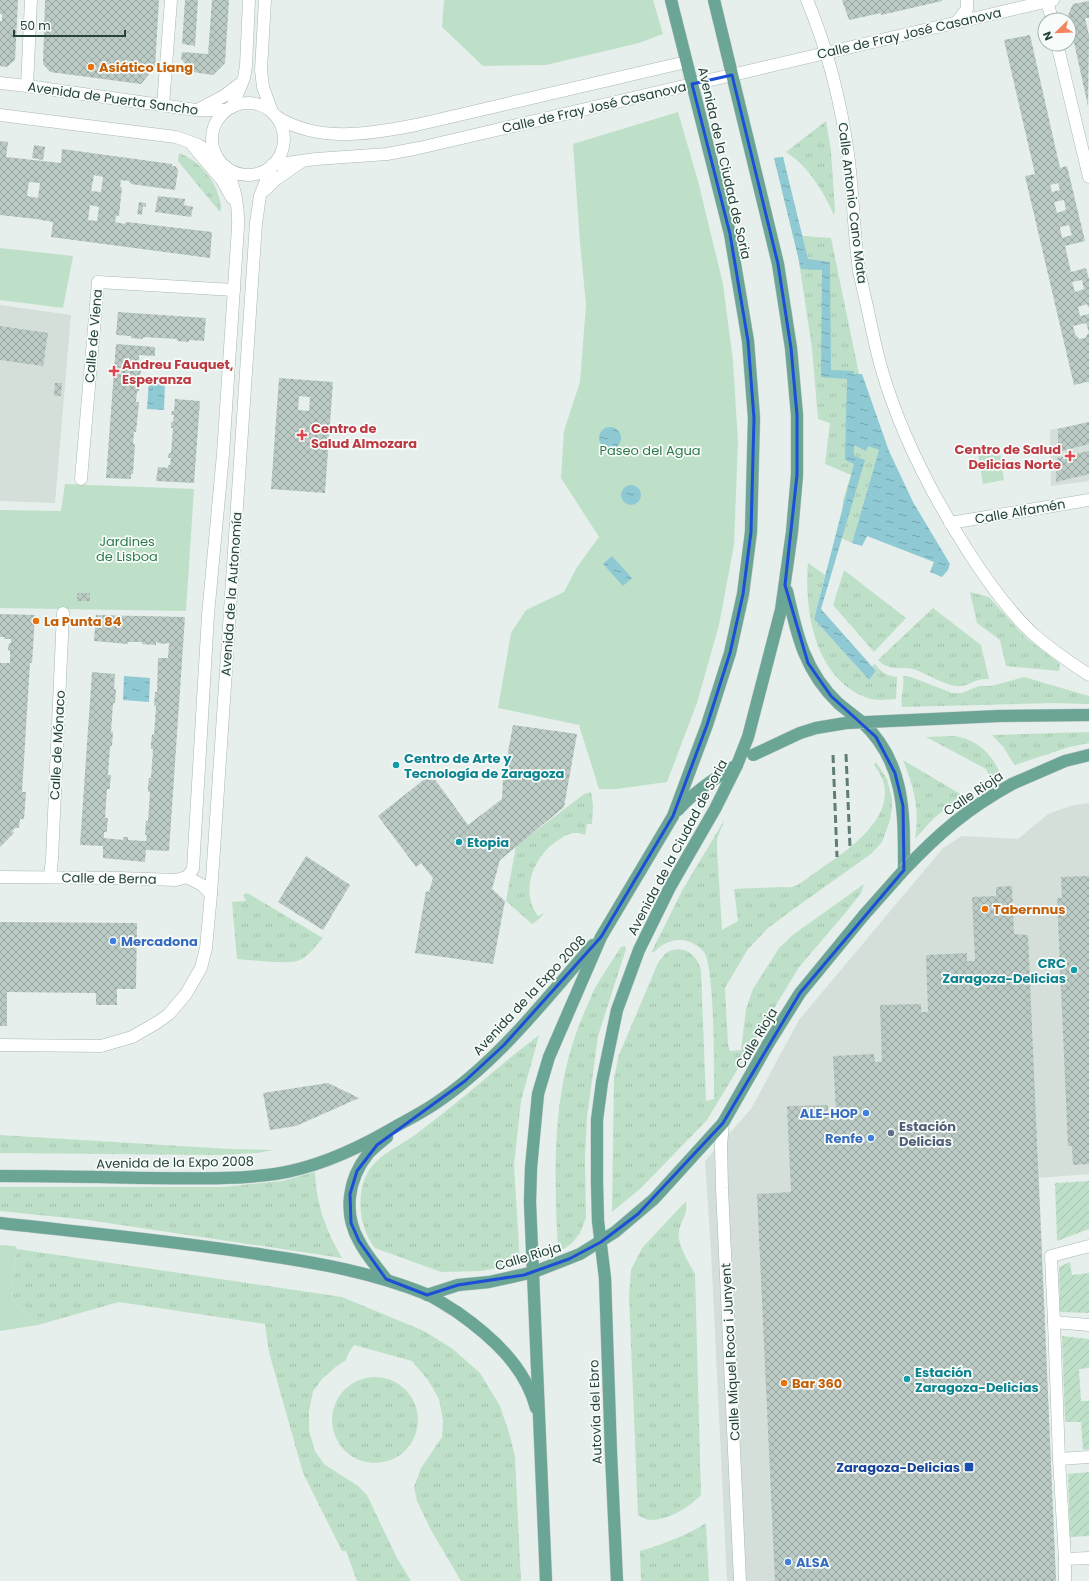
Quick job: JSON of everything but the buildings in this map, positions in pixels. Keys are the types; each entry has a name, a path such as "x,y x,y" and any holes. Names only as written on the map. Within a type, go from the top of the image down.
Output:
{"main road":[{"name":"Avenida de la Ciudad de Soria","path":"534,1272 530,1202 531,1168 538,1094 549,1057 601,937 673,816 707,725 730,653 743,594 751,532 754,418 748,341 730,234 671,0"},
{"name":"Avenida de la Ciudad de Soria","path":"601,1242 598,1221 596,1147 597,1120 602,1082 617,1010 639,950 670,887 715,809 748,737 781,610 792,532 797,475 797,415 791,348 778,264 714,0"},
{"name":"Avenida de la Ciudad de Soria","path":"785,585 795,626 808,663 815,677 839,704 862,722 882,745 896,773 901,790 904,822 904,870"},
{"path":"673,816 691,796 736,765 792,736 806,731 831,725 862,722 1029,715 1089,715"},
{"name":"Calle Rioja","path":"427,1295 458,1285 489,1282 534,1272 569,1259 601,1242 626,1224 654,1199 723,1123 768,1044 800,993 832,953 904,870 943,831 982,801 1012,784 1065,761 1089,754"},
{"name":"Avenida de la Expo 2008","path":"0,1176 237,1177 275,1174 306,1167 375,1142 391,1134 465,1081 504,1045 601,937"},
{"path":"375,1142 357,1171 350,1194 349,1206 351,1223 359,1241 386,1279"},
{"path":"0,1223 220,1248 316,1263 386,1279 427,1295 470,1322 498,1345 520,1371 534,1400 541,1425"},
{"name":"Autovía del Ebro","path":"601,1242 605,1278 610,1453 617,1581"},
{"path":"534,1272 546,1581"}],"street":[{"path":"27,86 31,0"},
{"path":"163,105 171,0"},
{"path":"229,109 242,82 246,66 249,0"},
{"path":"0,115 176,137 216,155 226,167 237,173 249,175 261,172 272,166 281,153 284,139 283,131 274,115 263,87 261,70 265,0"},
{"name":"Calle Antonio Cano Mata","path":"807,0 826,52 844,127 849,162 853,220 860,272 881,367 889,391 916,456 950,523 986,579 1014,614 1038,638 1089,675"},
{"path":"957,22 968,9 967,0"},
{"path":"1049,1 1051,12"},
{"name":"Calle de Fray José Casanova","path":"272,166 303,160 368,156 419,148 1049,1"},
{"path":"1059,52 1089,178"},
{"name":"Calle de Fray José Casanova","path":"274,115 291,126 330,134 358,134 376,132 416,125 686,62"},
{"path":"196,110 212,104 242,82"},
{"name":"Avenida de Puerta Sancho","path":"0,83 196,110 229,109"},
{"path":"216,155 213,141 214,128 221,115 229,109 238,104 252,103 260,105 274,115"},
{"path":"189,142 222,180 238,209"},
{"path":"260,196 275,180 303,160"},
{"name":"Avenida de la Autonomía","path":"0,1045 101,1046 132,1037 148,1029 169,1014 186,994 204,960 211,894 255,230 260,196 272,166"},
{"name":"Avenida de la Autonomía","path":"187,876 193,869 208,615 223,454 234,290 238,209 235,190 226,167"},
{"name":"Calle de Viena","path":"81,479 98,282 234,290"},
{"name":"Calle Alfamén","path":"950,523 1089,500"},
{"name":"Calle de Mónaco","path":"50,877 63,613"},
{"path":"187,876 202,885 211,894"},
{"name":"Calle de Berna","path":"0,877 176,880 187,876"},
{"name":"Calle Miquel Roca i Junyent","path":"723,1123 721,1145 722,1188 740,1581"},
{"path":"1065,1581 1051,1256 1089,1246"},
{"path":"1054,1322 1089,1325"},
{"path":"1059,1459 1089,1457"},
{"path":"1064,1559 1089,1558"}],"highlighted area":[{"path":"732,75 778,264 791,348 797,415 797,475 785,585 808,663 831,696 876,737 895,773 903,806 904,870 800,993 723,1123 638,1214 601,1242 569,1259 524,1275 458,1285 427,1295 386,1279 359,1241 351,1223 350,1194 357,1171 377,1145 465,1081 504,1045 601,937 673,816 707,725 730,653 743,594 751,532 754,418 748,341 730,234 692,84"}],"shaded area":[{"path":"0,305 71,315 55,503 0,501"},
{"name":"Centro de Salud Delicias Norte","path":"1089,422 1089,481 1051,486 1050,430"},
{"name":"Estación Zaragoza-Delicias","path":"1089,803 1089,1174 1039,1178 1056,1581 727,1581 711,1251 705,1161 751,1109 799,1020 943,848 962,836 1018,839 1048,814 1070,806"}],"green space":[{"path":"444,0 653,0 663,34 639,43 546,65 483,66 442,27"},
{"name":"Paseo del Agua","path":"678,112 698,181 723,284 733,361 738,442 734,545 719,625 697,703 667,782 616,789 599,789 579,725 498,708 511,633 526,610 564,592 577,567 599,537 561,478 564,431 580,382 586,305 573,144"},
{"path":"826,121 831,151 834,215 825,197 808,172 786,152"},
{"path":"179,153 195,162 202,168 214,184 218,193 221,211 219,211 178,161"},
{"path":"783,157 802,236 831,238 859,374 854,374 865,451 868,446 879,450 852,543 841,538 843,500 851,475 825,464 830,423 818,419 812,349 798,255 774,158"},
{"path":"0,248 73,256 63,308 0,300"},
{"path":"999,445 1004,480 983,484 977,448"},
{"name":"Jardines de Lisboa","path":"65,484 194,489 186,611 0,608 0,510 61,511"},
{"path":"808,563 825,575 814,619 869,680 876,671 872,666 875,664 884,673 897,677 896,699 880,700 865,697 848,687 834,674 824,658 816,640 811,621 807,582"},
{"path":"844,570 906,618 874,652 833,605"},
{"path":"970,592 989,597 1024,636 1060,664 1059,671 1006,666 1000,640 977,623"},
{"path":"933,608 981,645 989,679 955,686 913,669 887,666 878,660"},
{"path":"903,676 911,677 952,693 962,693 979,686 991,686 1024,677 1089,696 1089,704 1054,703 902,707"},
{"path":"1089,732 1089,743 1069,747 1015,765 1004,748 992,735"},
{"path":"926,737 961,737 981,747 996,764 999,771 998,774 991,779 986,769"},
{"path":"903,760 962,795 932,820 915,839 917,818 915,799"},
{"path":"876,762 887,779 892,799 890,820 882,842 871,854 768,928 748,949 725,988 728,1044 730,1051 741,1050 746,1009 753,989 779,948 794,934 864,884 861,893 799,967 707,1120 641,1188 612,1212 614,1078 619,1055 658,963 666,953 672,950 678,949 688,952 696,959 701,970 706,1101 714,1099 712,999 708,962 704,952 700,947 693,943 683,940 669,942 662,945 653,953 652,951 683,889 725,819 717,839 722,930 738,921 734,889 792,887 802,882 849,848 862,837 873,824 881,810 885,796 883,781 874,765"},
{"path":"591,792 593,805 592,824 587,824 585,835 572,833 554,843 540,858 535,867 531,876 530,897 538,916 544,913 532,924 506,901 516,846 584,794"},
{"path":"246,893 323,938 306,956 300,960 279,962 237,959 232,902 246,901 243,895"},
{"path":"625,946 626,949 598,1036 587,1117 585,1157 586,1218 580,1233 572,1243 558,1251 556,1190 557,1130 565,1071 573,1042 594,991 621,947"},
{"path":"539,1035 521,1101 514,1165 520,1264 481,1271 441,1272 375,1248 365,1231 361,1210 362,1189 369,1170 383,1156 432,1122"},
{"path":"0,1135 229,1149 274,1150 257,1153 221,1155 0,1153"},
{"path":"315,1172 317,1195 323,1217 331,1238 342,1258 88,1220 0,1211 0,1187 222,1187 282,1181"},
{"path":"1089,1181 1089,1229 1057,1241 1055,1183"},
{"path":"686,1201 686,1210 679,1231 679,1241 695,1274 701,1495 671,1516 648,1520 638,1515 629,1296 631,1270 642,1248"},
{"path":"0,1245 15,1246 17,1249 11,1299 38,1325 0,1331"},
{"path":"17,1249 342,1297 424,1331 453,1349 480,1373 500,1406 510,1436 515,1457 521,1581 461,1581 431,1530 417,1501 414,1487 421,1468 442,1437 443,1421 439,1399 428,1380 412,1361 354,1345 346,1360 322,1379 313,1391 309,1411 309,1430 315,1451 324,1464 358,1486 367,1495 397,1558 411,1581 357,1581 346,1551 342,1551 303,1473 269,1352 265,1324 119,1302 38,1325 11,1299"},
{"path":"1070,1262 1072,1275 1089,1273 1089,1313 1060,1312 1059,1267"},
{"path":"1062,1336 1089,1339 1089,1368 1079,1369 1081,1401 1089,1401 1089,1449 1083,1450 1081,1422 1065,1422"},
{"path":"375,1377 391,1380 399,1384 411,1396 415,1404 418,1420 415,1436 411,1444 399,1456 391,1460 375,1463 359,1460 351,1456 339,1444 335,1436 332,1420 335,1404 339,1396 351,1384 359,1380"},
{"path":"1089,1472 1089,1536 1070,1537 1068,1474"},
{"path":"706,1523 709,1581 641,1581 640,1551 674,1539"}],"water":[{"path":"783,157 808,259 830,262 831,370 854,371 854,374 862,374 889,451 913,502 950,564 948,570 942,577 930,572 934,562 867,536 862,546 852,543 879,450 868,446 866,451 854,445 854,456 865,460 821,609 876,671 869,680 814,619 854,464 845,460 847,379 821,377 822,270 801,269 774,158"},
{"path":"149,380 165,381 164,410 147,409"},
{"path":"610,427 618,430 621,438 618,446 610,449 602,446 599,438 602,430"},
{"path":"631,485 638,488 641,495 638,502 631,505 624,502 621,495 624,488"},
{"path":"612,556 632,578 623,586 603,564"},
{"path":"124,676 150,678 149,702 123,700"}],"railway":[{"path":"846,754 850,847"},
{"path":"833,755 837,857"}],"place":[{"name":"Asiático Liang","path":"91,67"},
{"name":"Andreu Fauquet, Esperanza","path":"114,371"},
{"name":"Centro de Salud Almozara","path":"302,435"},
{"name":"Centro de Salud Delicias Norte","path":"1070,456"},
{"name":"La Punta 84","path":"36,621"},
{"name":"Centro de Arte y Tecnología de Zaragoza","path":"396,765"},
{"name":"Etopia","path":"459,842"},
{"name":"Tabernnus","path":"985,909"},
{"name":"Mercadona","path":"113,941"},
{"name":"CRC Zaragoza-Delicias","path":"1074,970"},
{"name":"ALE-HOP","path":"866,1113"},
{"name":"Estación Delicias","path":"891,1133"},
{"name":"Renfe","path":"871,1138"},
{"name":"Estación Zaragoza-Delicias","path":"907,1379"},
{"name":"Bar 360","path":"784,1383"},
{"name":"Zaragoza-Delicias","path":"969,1467"},
{"name":"ALSA","path":"788,1562"}]}
